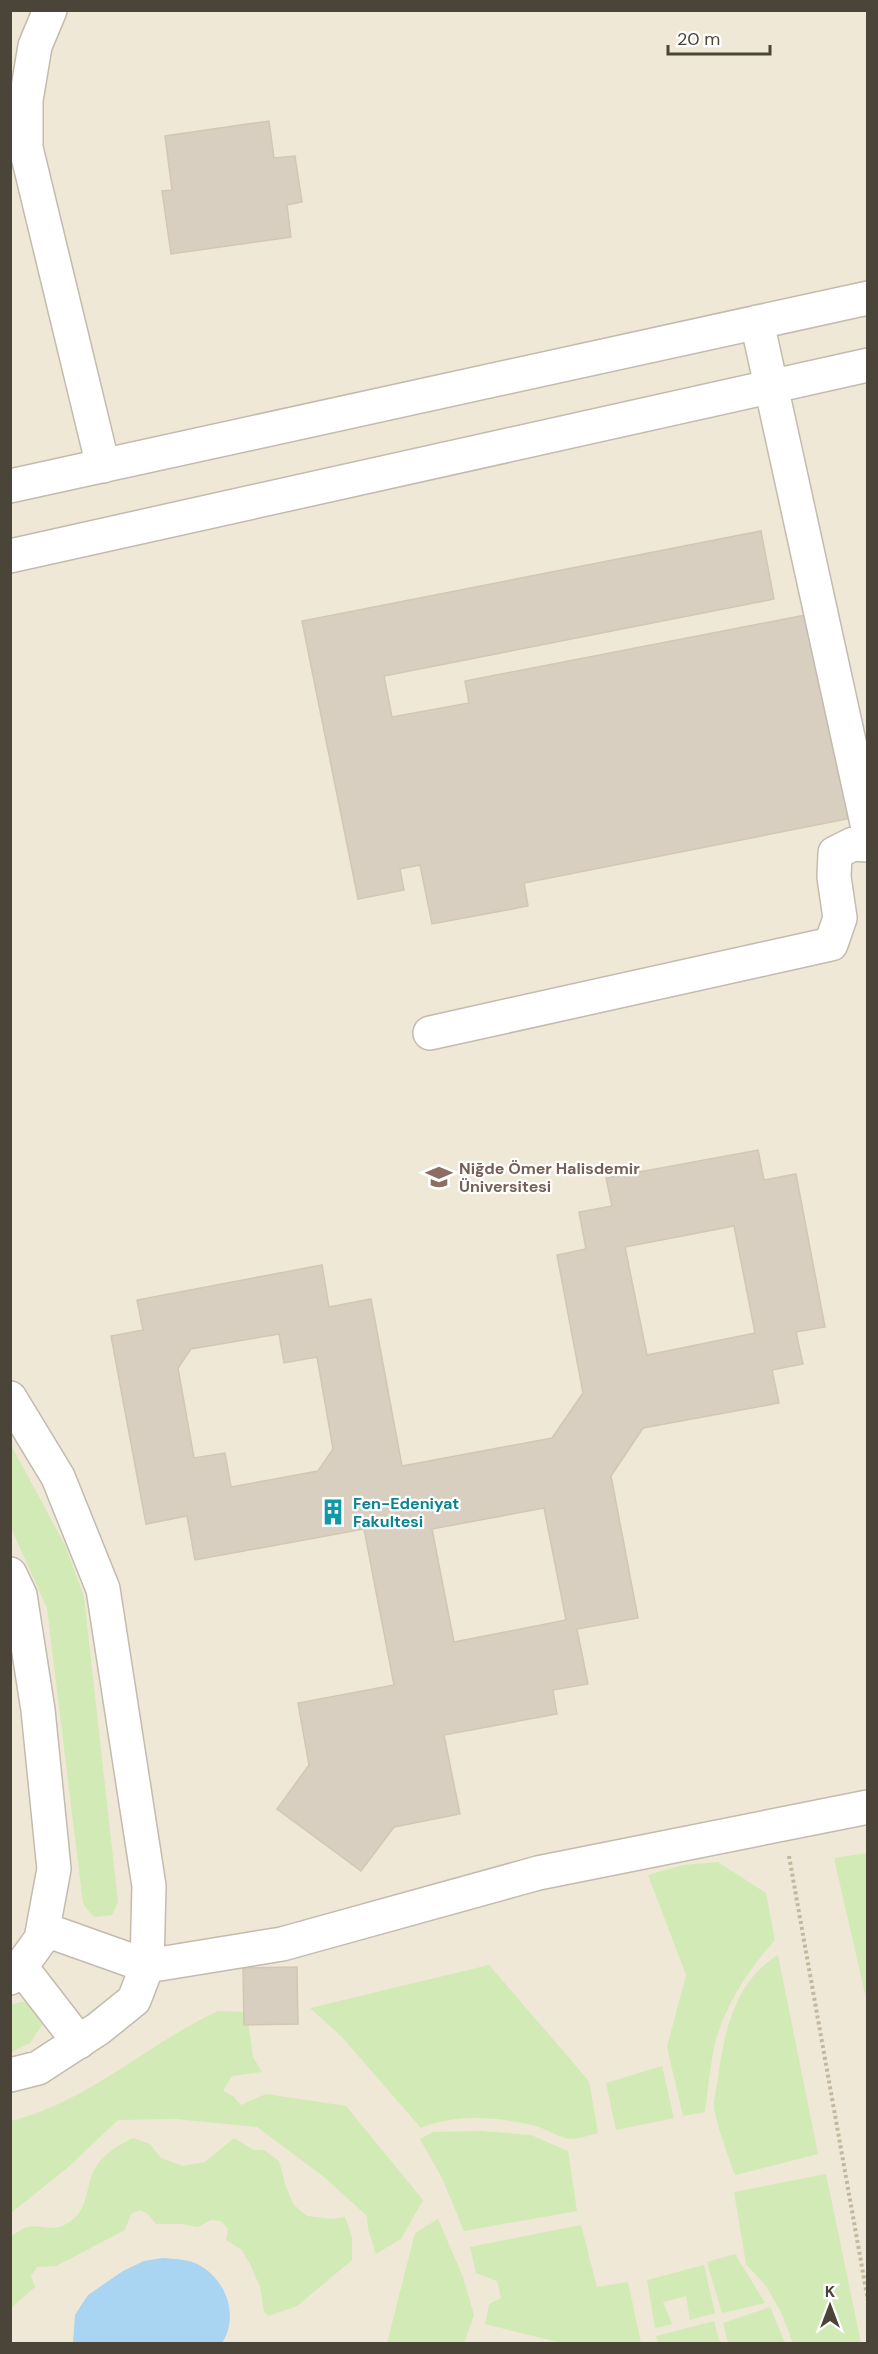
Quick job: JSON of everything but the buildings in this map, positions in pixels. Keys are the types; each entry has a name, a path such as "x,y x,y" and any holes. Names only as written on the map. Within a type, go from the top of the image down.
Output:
{"street":[{"path":"50,10 34,46 26,100 26,148 103,466"},
{"path":"10,486 867,298"},
{"path":"758,322 867,828"},
{"path":"10,556 867,365"},
{"path":"430,1033 831,944 840,918 834,877 835,853 853,844 867,845"},
{"path":"10,1398 57,1477 103,1589 149,1886 147,1966 134,2000 79,2042 38,2068 10,2075"},
{"path":"10,1574 20,1595 38,1710 54,1869 41,1939 16,1972 79,2042"},
{"path":"43,1929 147,1966 282,1944 538,1873 783,1822 867,1807"}],"path":[{"path":"783,1822 867,2301"}],"shaded area":[{"name":"Niğde Ömer Halisdemir Üniversitesi","path":"11,11 867,11 867,2343 11,2343"}],"green space":[{"path":"10,1443 65,1545 84,1597 118,1902 112,1915 94,1917 83,1904 47,1608 11,1528"},
{"path":"868,1853 867,2003 834,1858"},
{"path":"718,1862 766,1893 775,1940 747,1975 725,2015 715,2043 705,2112 683,2116 667,2047 686,1975 648,1875 683,1865"},
{"path":"778,1955 818,2154 735,2175 719,2129 714,2105 724,2043 734,2009 742,1993 763,1966"},
{"path":"489,1965 589,2081 598,2133 571,2139 536,2126 508,2120 478,2118 448,2120 421,2128 341,2036 310,2008"},
{"path":"20,2002 37,2003 45,2021 30,2043 11,2052 11,2005"},
{"path":"218,2011 247,2012 253,2057 262,2072 232,2076 223,2091 233,2096 241,2105 266,2094 346,2106 423,2200 401,2239 376,2254 368,2229 367,2216 324,2177 257,2127 176,2119 118,2120 66,2169 11,2213 11,2121 39,2112 92,2087 167,2039"},
{"path":"662,2066 674,2118 616,2130 606,2083"},
{"path":"480,2131 531,2135 568,2151 577,2211 464,2231 442,2178 420,2139 433,2132"},
{"path":"133,2138 150,2144 161,2158 183,2166 205,2162 234,2138 254,2150 264,2150 279,2161 294,2205 307,2216 332,2219 345,2217 352,2237 352,2260 297,2306 268,2316 264,2311 260,2287 250,2264 242,2250 226,2240 228,2229 221,2221 211,2220 198,2227 182,2224 156,2224 148,2214 140,2210 131,2214 125,2230 56,2266 37,2267 31,2276 35,2287 11,2308 11,2236 27,2227 52,2228 62,2226 75,2218 86,2199 91,2177 97,2165 111,2151"},
{"path":"826,2174 861,2343 793,2343 780,2310 766,2286 746,2264 734,2192"},
{"path":"438,2219 463,2277 474,2315 464,2343 387,2343 415,2233"},
{"path":"581,2225 597,2287 628,2282 641,2343 562,2343 485,2324 489,2304 501,2298 497,2281 476,2273 470,2247"},
{"path":"735,2254 765,2303 722,2313 707,2262"},
{"path":"704,2265 715,2313 690,2320 686,2296 663,2302 672,2324 655,2328 647,2280"},
{"path":"770,2307 785,2343 728,2343 723,2323"},
{"path":"714,2321 720,2343 658,2343 656,2336"}],"water":[{"path":"162,2258 195,2263 217,2280 223,2289 230,2311 230,2322 222,2343 73,2343 75,2315 88,2295 123,2271 144,2261"}],"place":[{"name":"Niğde Ömer Halisdemir Üniversitesi","path":"439,1177"},
{"name":"Fen-Edeniyat Fakultesi","path":"333,1512"}]}
